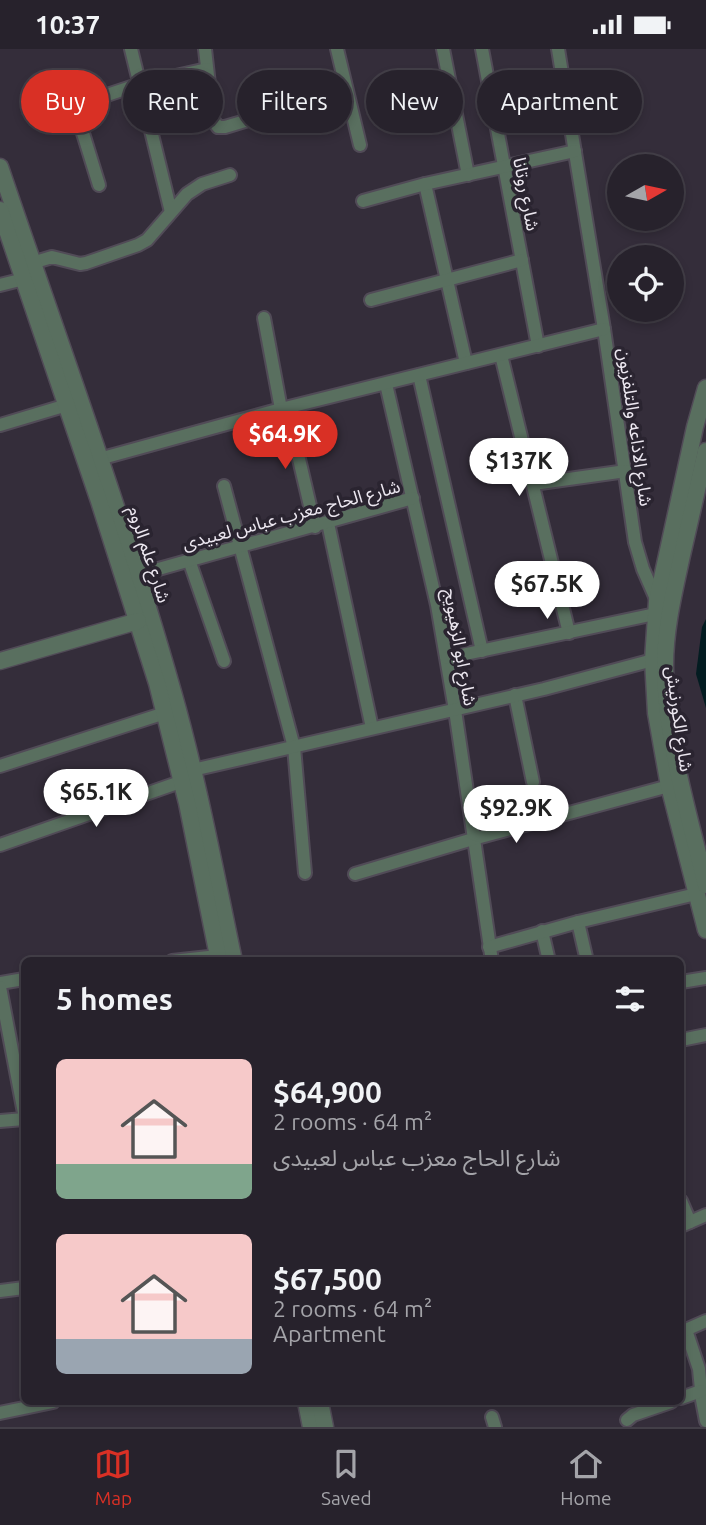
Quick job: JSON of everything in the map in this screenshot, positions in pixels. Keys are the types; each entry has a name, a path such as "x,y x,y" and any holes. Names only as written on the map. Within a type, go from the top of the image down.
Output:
{"street":[{"path":"131,49 136,70"},
{"path":"205,49 215,126 225,127 237,123"},
{"path":"337,49 360,145"},
{"path":"443,49 468,175"},
{"name":"شارع روتانا","path":"482,49 538,346"},
{"name":"شارع الاذاعه والتلفزيون","path":"558,49 637,548 643,569 660,602"},
{"path":"203,70 207,69"},
{"path":"99,185 78,117 78,107 123,90"},
{"path":"151,133 171,212"},
{"path":"363,201 425,184 575,151"},
{"name":"شارع علم الروم","path":"0,167 24,279 67,405 137,575 173,694 223,957"},
{"path":"32,263 52,257 86,263 138,245 147,240 194,189 230,175"},
{"path":"425,184 467,363"},
{"name":"شارع علم الروم","path":"0,211 32,263 99,459 106,498 138,621 165,713 188,776"},
{"path":"371,300 522,260"},
{"path":"0,285 24,279"},
{"path":"264,318 284,409 321,525 372,728"},
{"path":"99,459 284,409 604,329"},
{"path":"501,355 569,633"},
{"path":"419,375 482,651"},
{"name":"شارع ابو الزهيويج","path":"386,384 447,658 491,954"},
{"name":"شارع الكورنيش","path":"701,890 669,786 656,713 653,660 660,602 695,427 706,388"},
{"path":"0,425 67,405"},
{"name":"شارع الكورنيش","path":"706,451 660,602 666,648 667,706 706,930"},
{"path":"533,484 626,471"},
{"path":"224,486 293,747 305,873"},
{"name":"شارع الحاج معزب عباس لعبيدى","path":"137,575 413,499"},
{"path":"189,561 224,661"},
{"path":"447,658 569,633 660,602"},
{"path":"0,660 138,621"},
{"path":"0,845 188,776 293,747 544,689 653,660"},
{"path":"515,695 533,782"},
{"path":"0,766 165,713"},
{"path":"355,873 669,786"},
{"path":"491,954 542,931 701,890"},
{"path":"578,922 586,957"},
{"path":"542,931 548,957"},
{"path":"684,982 706,978"},
{"path":"21,980 0,985 21,1096"},
{"path":"684,1039 706,1035"},
{"path":"0,1121 21,1119"},
{"path":"686,1224 706,1215"},
{"path":"0,1291 21,1288"},
{"path":"684,1331 706,1321"},
{"path":"684,1333 699,1369 706,1421"},
{"path":"684,1397 701,1391"},
{"path":"0,1413 39,1405"},
{"path":"307,1405 311,1427"},
{"path":"321,1405 325,1427"},
{"path":"627,1420 633,1415 662,1405"}],"shaded area":[{"path":"706,619 706,708 696,674 702,627"}]}
